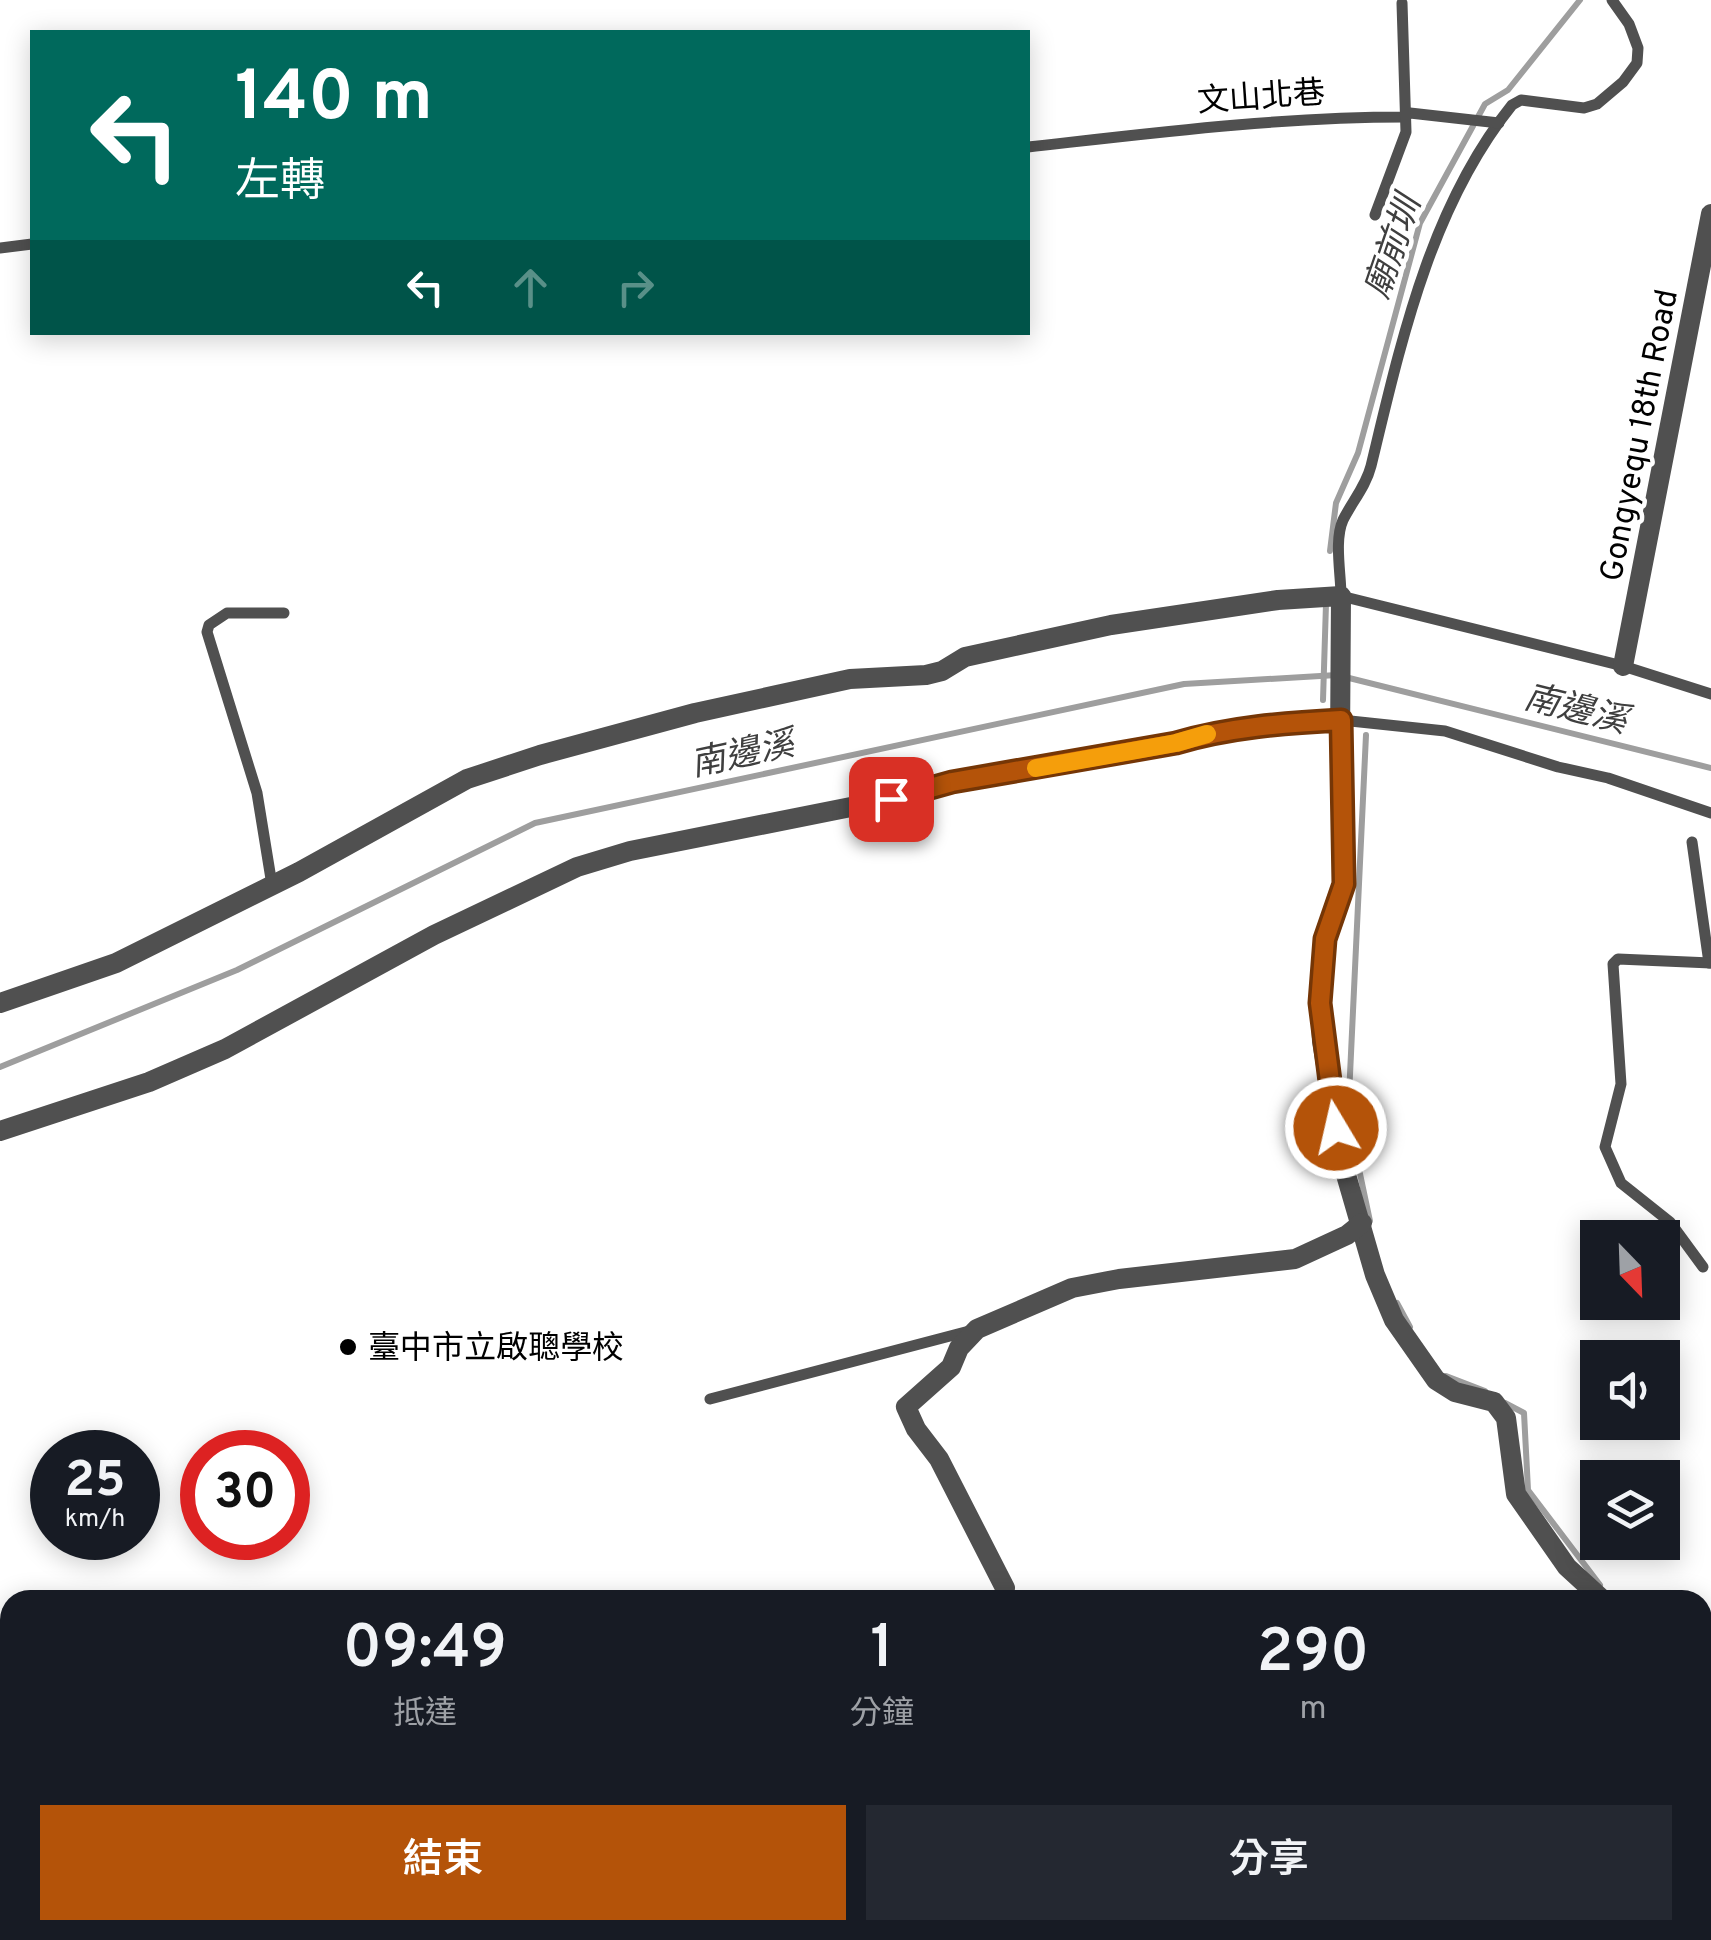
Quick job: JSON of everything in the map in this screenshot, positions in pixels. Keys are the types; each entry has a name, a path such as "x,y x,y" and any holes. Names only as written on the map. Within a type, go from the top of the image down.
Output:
{"street":[{"name":"Gongyequ 18th Road","path":"1623,666 1711,214"},
{"path":"0,1003 116,963 468,780 615,733 850,680 942,671 965,657 1111,625 1278,600 1342,596 1344,884 1325,939 1320,1003 1342,1161 1375,1275 1394,1320 1436,1380 1455,1392 1494,1402 1506,1418 1516,1494 1566,1567 1592,1590"},
{"path":"0,1131 134,1087 224,1048 434,935 595,862 630,851 891,799 952,782 1209,734 1290,722 1341,720"},
{"path":"1005,1588 939,1458 916,1429 906,1408 951,1368 960,1348 977,1329 1072,1288 1294,1259 1347,1235 1362,1223"}],"lane":[{"path":"1612,0 1629,24 1638,48 1637,63 1623,82 1597,104 1584,108 1521,100 1498,122 1454,202 1429,258 1392,374 1370,472 1340,532 1342,596 1623,666 1711,694"},
{"path":"1374,214 1406,132 1402,3"},
{"name":"文山北巷","path":"1030,147 1264,122 1404,117 1410,113 1498,122"},
{"path":"0,248 30,244"},
{"path":"272,885 260,807 207,632 209,624 228,613 284,613"},
{"path":"1341,720 1445,731 1558,767 1608,778 1711,813"},
{"path":"1692,842 1710,963 1618,959 1613,964 1622,1084 1605,1147 1621,1183 1670,1222 1703,1268"},
{"path":"710,1399 977,1329"}],"waterway":[{"name":"廟前圳","path":"1330,551 1336,503 1358,453 1420,223 1485,104 1508,90 1580,0"},
{"name":"廟前圳","path":"1323,700 1326,604"},
{"name":"南邊溪","path":"0,1067 237,970 535,823 1184,684 1337,675 1711,768"},
{"name":"廟前圳","path":"1366,735 1348,1117 1370,1221"},
{"name":"廟前圳","path":"1397,1303 1410,1327"},
{"name":"廟前圳","path":"1446,1376 1485,1391"},
{"name":"廟前圳","path":"1505,1403 1524,1413 1528,1490 1600,1585"}],"slow traffic":[{"path":"1036,768 1207,734"}],"place":[{"name":"臺中市立啟聰學校","path":"348,1347"}],"route":[{"path":"891,799 952,782 1209,734 1290,722 1341,720 1344,884 1325,939 1320,1003 1336,1128"}]}
